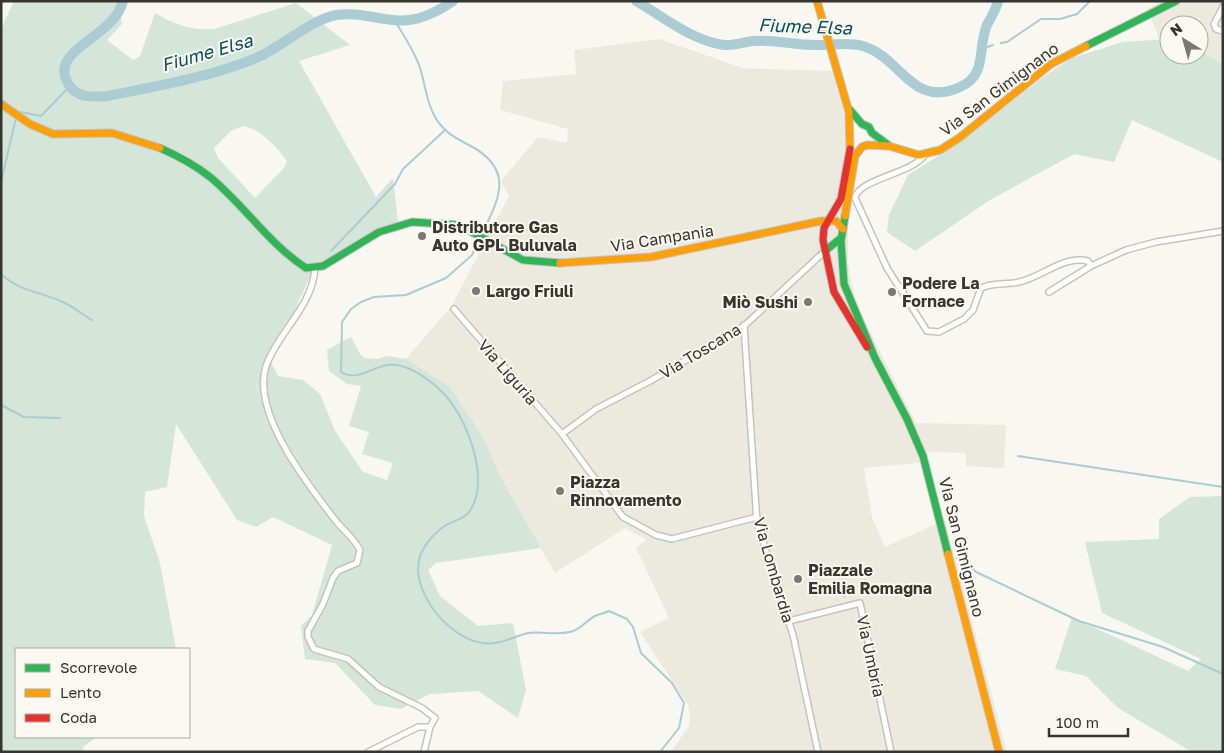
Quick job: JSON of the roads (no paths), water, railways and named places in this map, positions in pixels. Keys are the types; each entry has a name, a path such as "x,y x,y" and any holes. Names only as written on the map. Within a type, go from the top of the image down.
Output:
{"main road":[{"path":"818,1 846,104 862,124 869,127 872,133 889,146"},
{"name":"Via San Gimignano","path":"925,154 953,142 1052,64 1176,1"},
{"path":"1,104 28,122 53,134 63,135 97,130 109,132 122,135 186,160 215,182 294,260 306,268 316,268"},
{"name":"Via San Gimignano","path":"846,104 851,142 840,201 827,221 822,236 835,295 875,358 907,419 924,460 1000,752"},
{"path":"850,131 855,125 862,124"},
{"name":"Via San Gimignano","path":"872,133 871,140 853,160 841,238 844,284 875,358"},
{"path":"851,142 856,146 889,146 910,153 925,154"},
{"path":"827,221 836,221 843,229"},
{"name":"Via Campania","path":"316,268 330,263 375,234 400,224 442,222 469,229 520,258 536,263 613,261 651,257 827,221"},
{"path":"809,224 822,236"},
{"path":"825,251 841,238"}],"street":[{"path":"1223,7 1214,24 1216,29 1223,31"},
{"path":"925,154 920,160 861,189 855,195 856,203 887,268 927,331 939,332 964,319 973,310 981,288 989,284 1019,282 1039,276 1070,260 1088,261 1091,266"},
{"path":"1049,292 1091,266 1126,250 1156,242 1223,231"},
{"name":"Via Toscana","path":"562,434 596,409 650,381 744,326 825,251"},
{"path":"316,268 297,316 267,364 263,383 266,406 298,467 360,550 357,563 338,571 333,578 323,604 310,624 308,637 314,649 348,659 379,688 395,694 432,714 434,718 430,726 424,752"},
{"name":"Via Liguria","path":"454,310 562,434"},
{"name":"Via Lombardia","path":"744,326 757,517 789,621 818,752"},
{"path":"562,434 620,515 652,533 669,538 684,537 757,517"},
{"name":"Via Umbria","path":"789,621 860,603 891,752"},
{"path":"368,752 418,727 430,726"}],"waterway":[{"name":"Fiume Elsa","path":"123,1 117,14 108,25 66,62 64,73 69,85 77,93 97,97 108,96 220,71 256,58 316,22 336,15 351,14 401,21 432,13 453,1"},
{"name":"Fiume Elsa","path":"636,1 689,33 724,45 775,41 806,45 851,44 863,46 876,52 918,87 930,92 944,92 960,87 969,82 975,75 980,60 984,34 998,1"},
{"path":"1001,43 1007,42 1041,19 1060,19 1077,14 1090,1"},
{"path":"395,21 418,62 429,102 436,119 448,132 484,154 493,164 498,174 498,197 481,235"},
{"path":"982,49 993,45"},
{"path":"20,112 41,116 70,86"},
{"path":"1,182 16,118"},
{"path":"331,251 395,184 403,169 444,131"},
{"path":"479,239 472,255 446,278 406,295 374,297 361,302 351,309 342,322 341,372 347,375 359,375 388,365 396,365 412,370 427,379 446,396 462,420 469,436 477,469 478,485 475,499 467,514 438,531 424,547 418,563 420,584 433,609 446,624 462,636 480,643 503,641 528,633 573,631 595,616 609,611 627,619 633,627 641,653 672,683 684,703 679,728 660,752"},
{"path":"1,274 16,285 57,299 92,320"},
{"path":"1,405 24,417 60,418"},
{"path":"1018,456 1223,487"},
{"path":"957,558 965,560 976,572 1079,621 1163,647 1223,674"}],"place":[{"name":"Distributore Gas Auto GPL Buluvala","path":"422,236"},
{"name":"Largo Friuli","path":"476,291"},
{"name":"Podere La Fornace","path":"892,292"},
{"name":"Miò Sushi","path":"808,302"},
{"name":"Piazza Rinnovamento","path":"560,491"},
{"name":"Piazzale Emilia Romagna","path":"798,579"}]}
